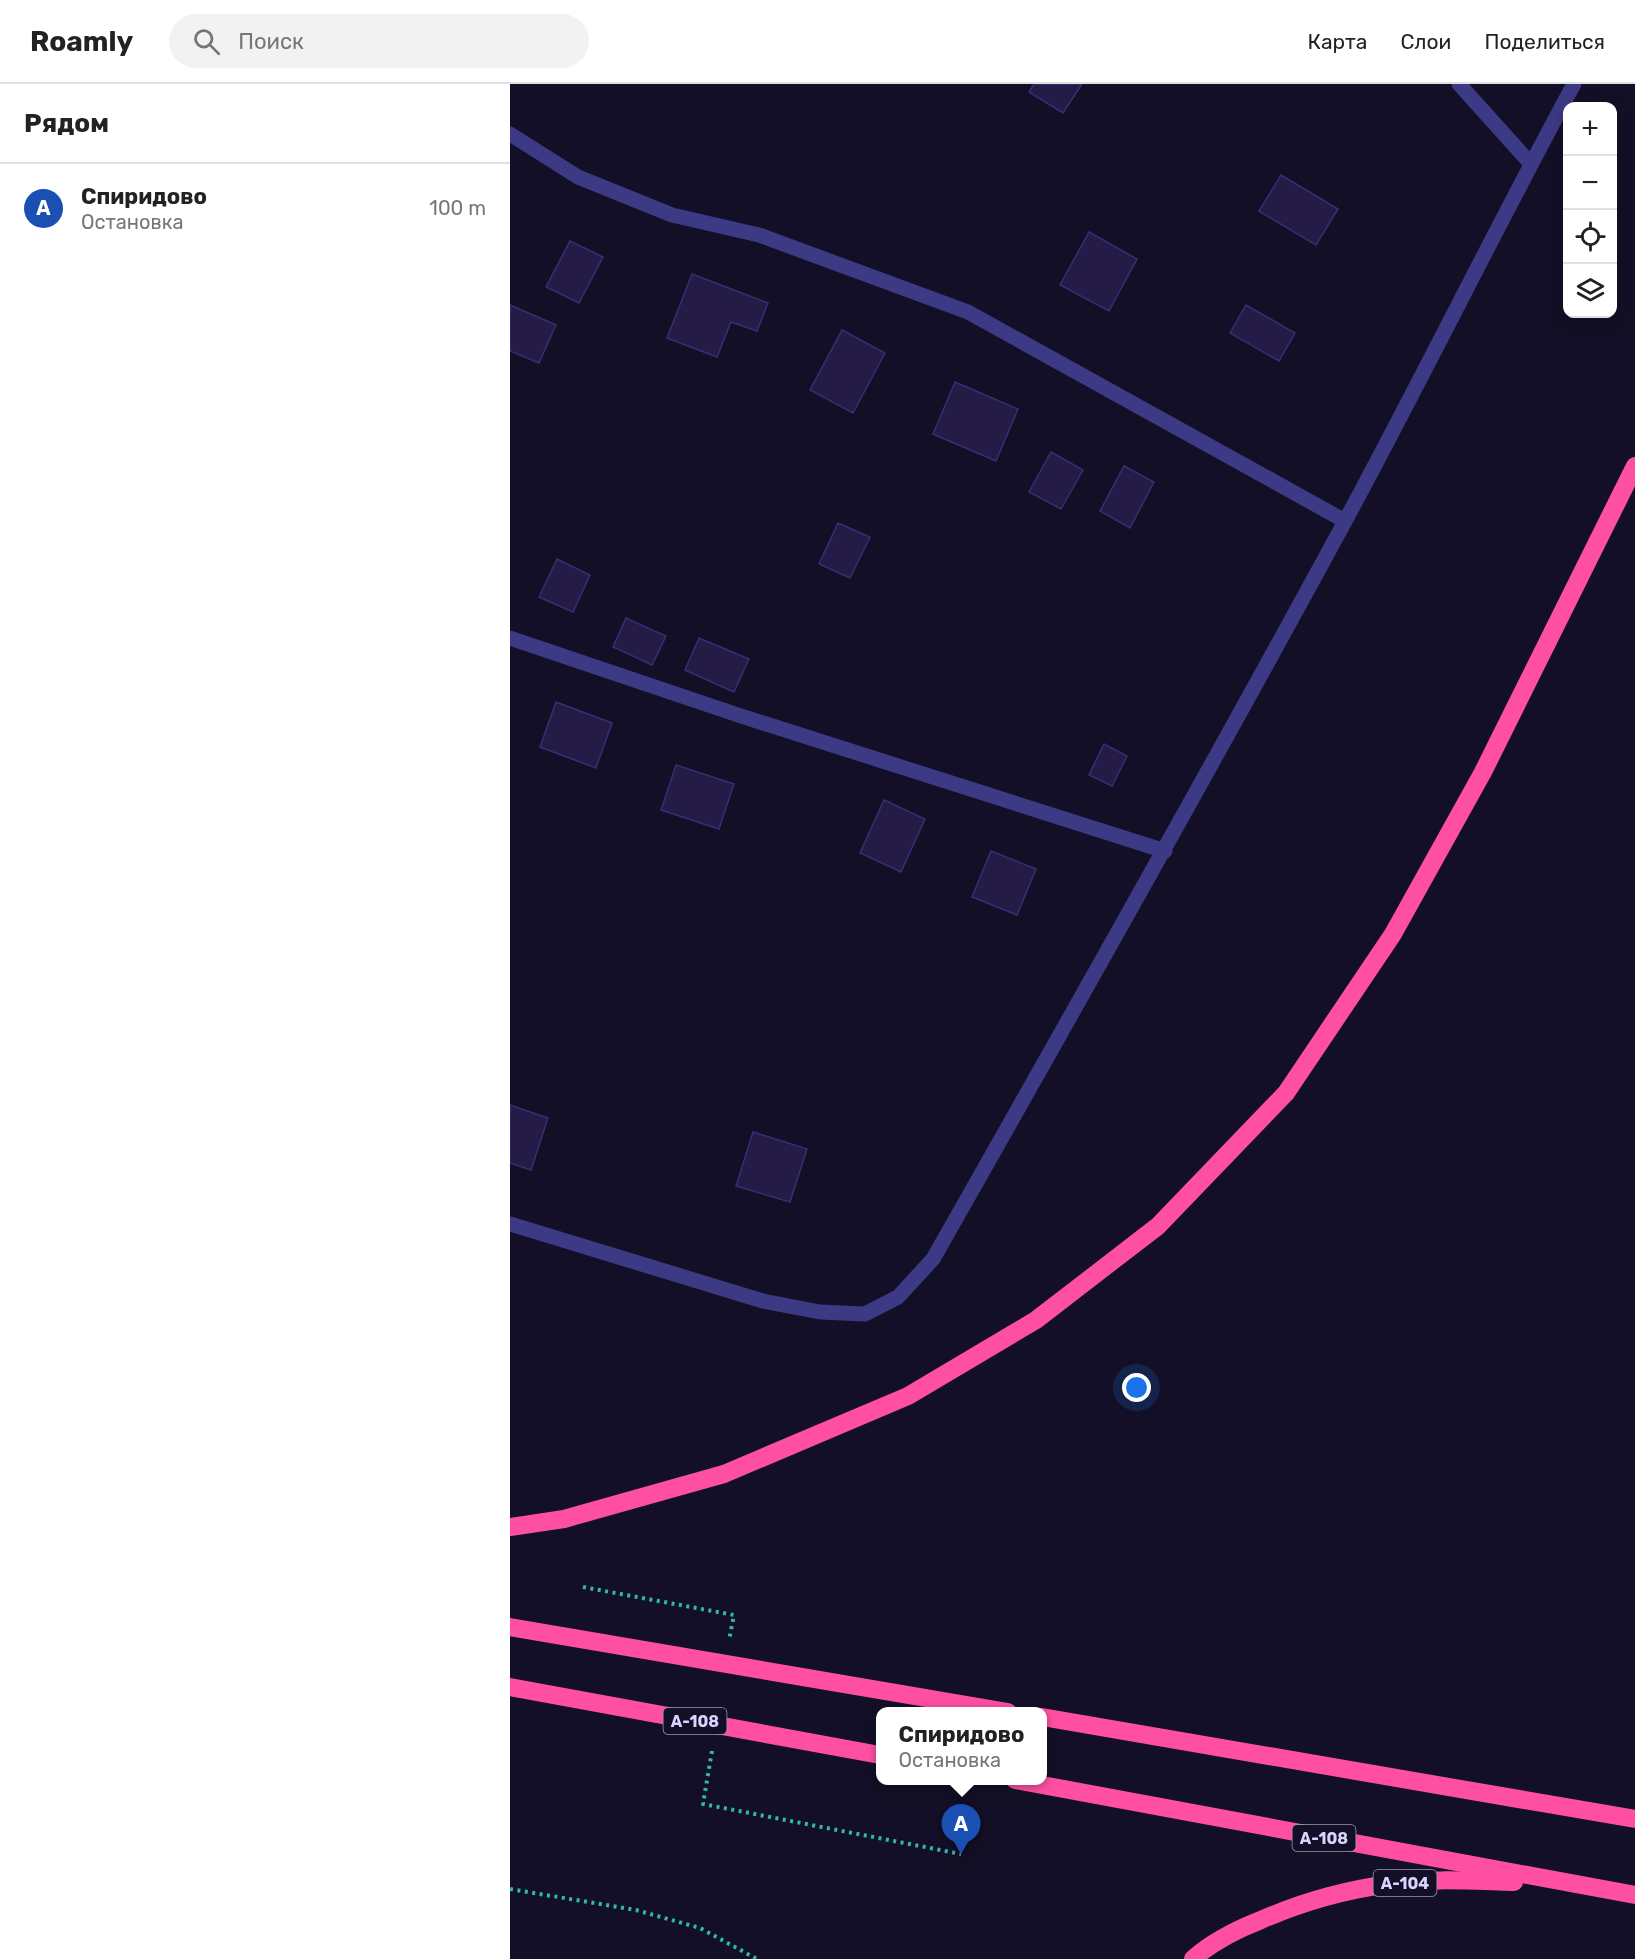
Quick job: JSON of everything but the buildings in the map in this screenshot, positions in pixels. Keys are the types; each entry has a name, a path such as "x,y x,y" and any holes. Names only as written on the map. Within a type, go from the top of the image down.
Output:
{"highway":[{"path":"510,1527 564,1519 723,1474 908,1396 1036,1320 1158,1226 1286,1093 1393,934 1482,772 1635,466"},
{"path":"510,1627 979,1707"},
{"name":"А-108","path":"510,1687 876,1754"},
{"path":"1047,1718 1635,1819"},
{"name":"А-108","path":"1042,1785 1634,1895"},
{"name":"А-104","path":"1193,1959 1241,1928 1293,1906 1346,1891 1391,1884 1449,1881 1515,1882 1634,1895"}],"street":[{"path":"1459,84 1531,164"},
{"path":"510,1224 763,1301 820,1312 865,1314 898,1297 933,1259 1165,851 1345,521 1574,84"},
{"path":"510,134 578,177 672,215 759,235 968,312 1345,521"},
{"path":"510,638 1165,851"}],"path":[{"path":"510,1888 636,1910 700,1928 757,1959"}],"place":[{"name":"Спиридово","path":"961,1854"}]}
